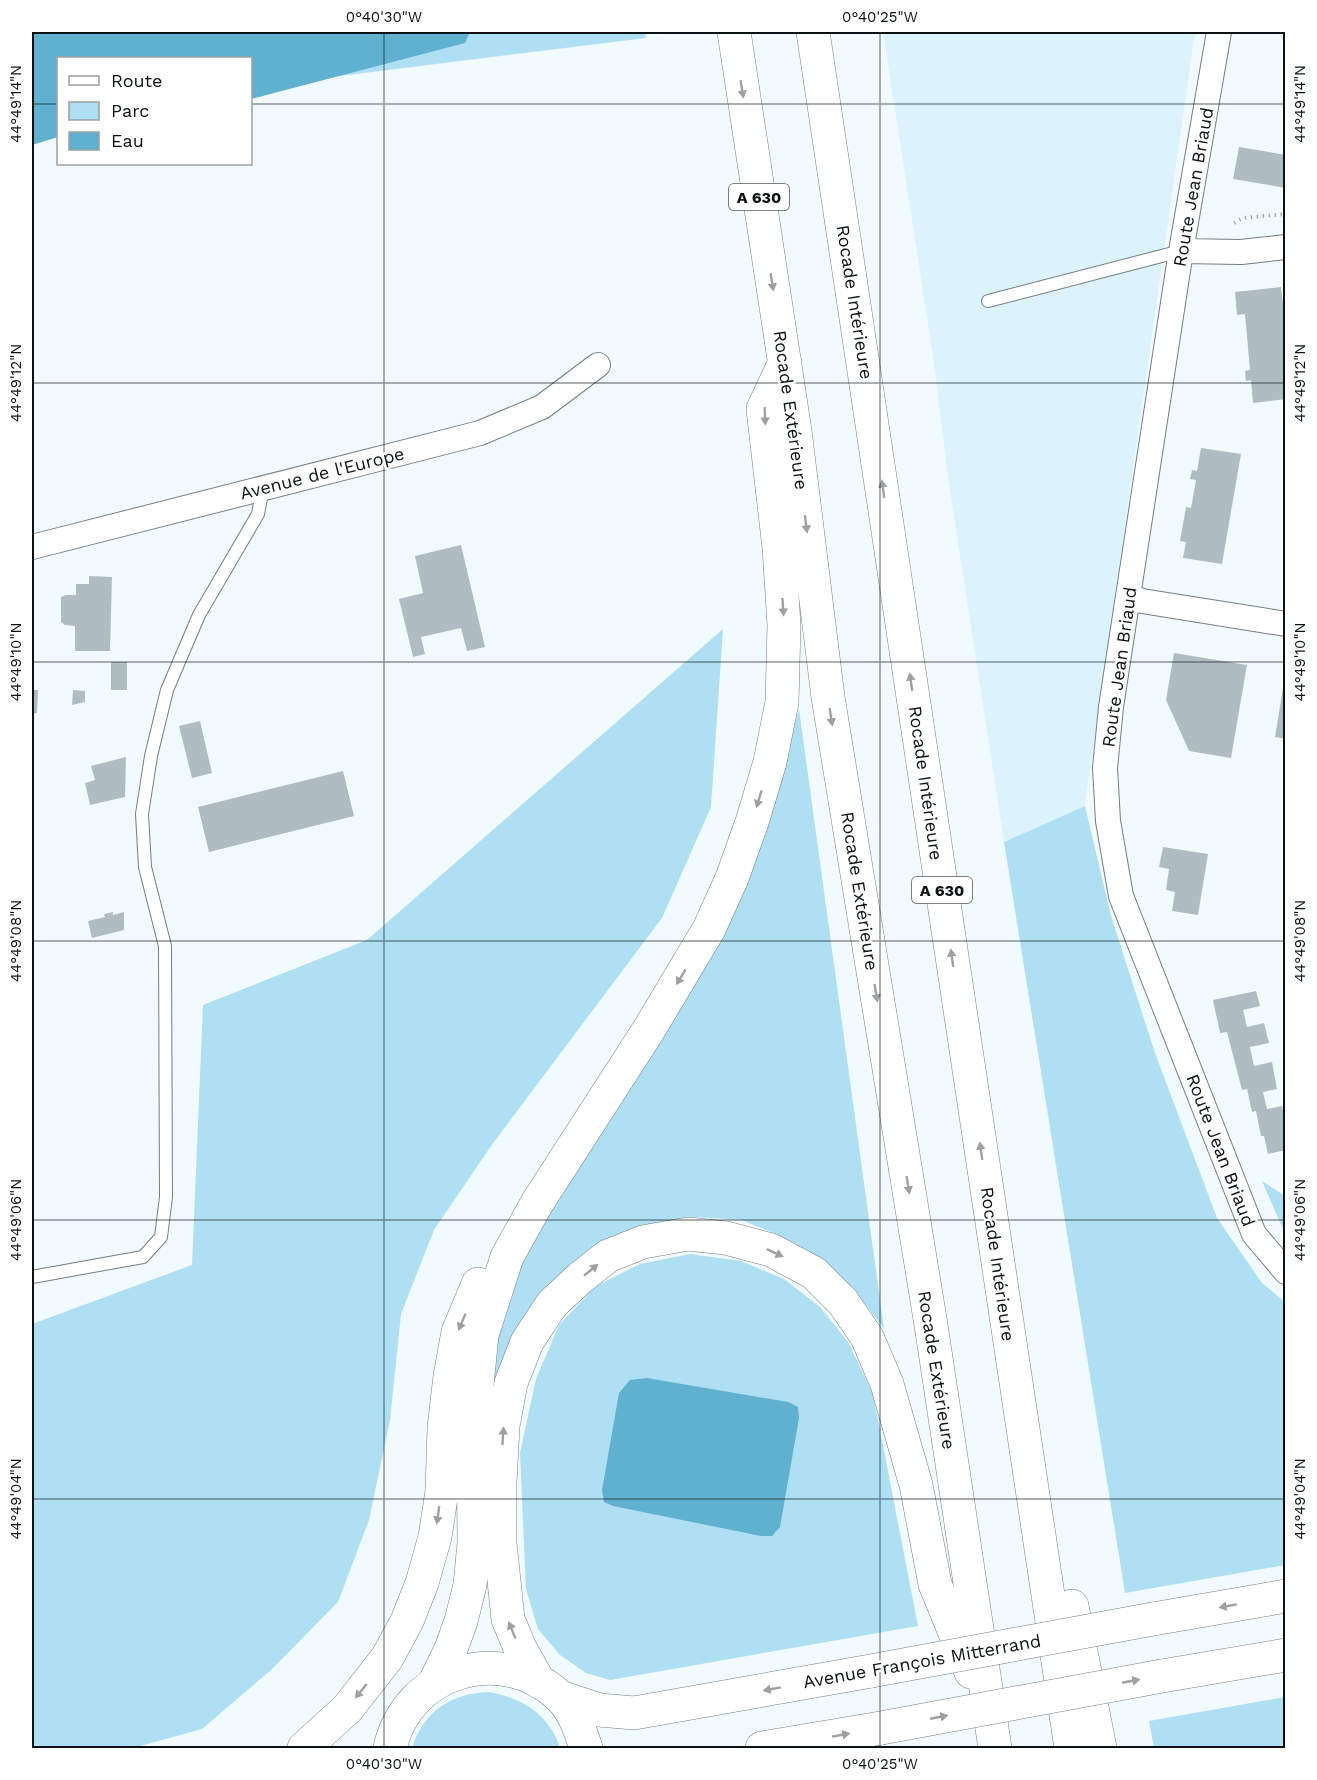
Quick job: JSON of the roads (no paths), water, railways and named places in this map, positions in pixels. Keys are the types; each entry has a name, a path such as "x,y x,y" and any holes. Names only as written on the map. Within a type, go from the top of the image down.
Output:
{"main road":[{"name":"Rocade Extérieure","path":"734,32 784,362 828,697 931,1324 993,1734"},
{"name":"Rocade Intérieure","path":"813,32 1071,1749"},
{"path":"434,1684 451,1649 470,1585 474,1543 473,1425 482,1335 507,1257 537,1203 648,1031 710,929 732,878 770,762 782,702 784,625 779,548 764,409 784,362"},
{"path":"304,1749 347,1709 387,1659 407,1621 423,1583 435,1537 442,1491 444,1428 458,1332 492,1253 525,1198 570,1150"},
{"path":"586,1749 578,1723 549,1689 520,1648 508,1619 500,1544 503,1426 512,1383 527,1342 552,1304 608,1256 643,1242 688,1234 726,1238 771,1250 813,1273 843,1302 867,1337 888,1384 913,1474 935,1584 993,1734"},
{"path":"1006,1318 1072,1604 1100,1749"},
{"name":"Avenue François Mitterrand","path":"386,1744 409,1706 434,1684 459,1672 486,1668 514,1671 599,1710 634,1713 1286,1596"},
{"path":"762,1749 1286,1655"}],"street":[{"name":"Route Jean Briaud","path":"1220,32 1181,251 1111,707 1105,768 1108,821 1121,896 1254,1234 1286,1272"},
{"path":"1181,251 1241,252 1286,247"},
{"name":"Avenue de l'Europe","path":"32,547 480,433 542,406 598,365"},
{"path":"1129,596 1142,601 1286,624"}],"lane":[{"path":"988,301 1181,251"},
{"path":"32,1277 143,1257 161,1237 166,1197 165,946 146,867 142,814 151,756 167,690 199,615 258,513 263,488"}],"water":[{"path":"32,32 470,32 465,43 252,99 252,57 57,57 57,137 32,145"},
{"path":"647,1378 788,1402 798,1407 799,1418 780,1527 772,1536 761,1536 613,1506 604,1502 602,1490 619,1393 630,1380"}]}
